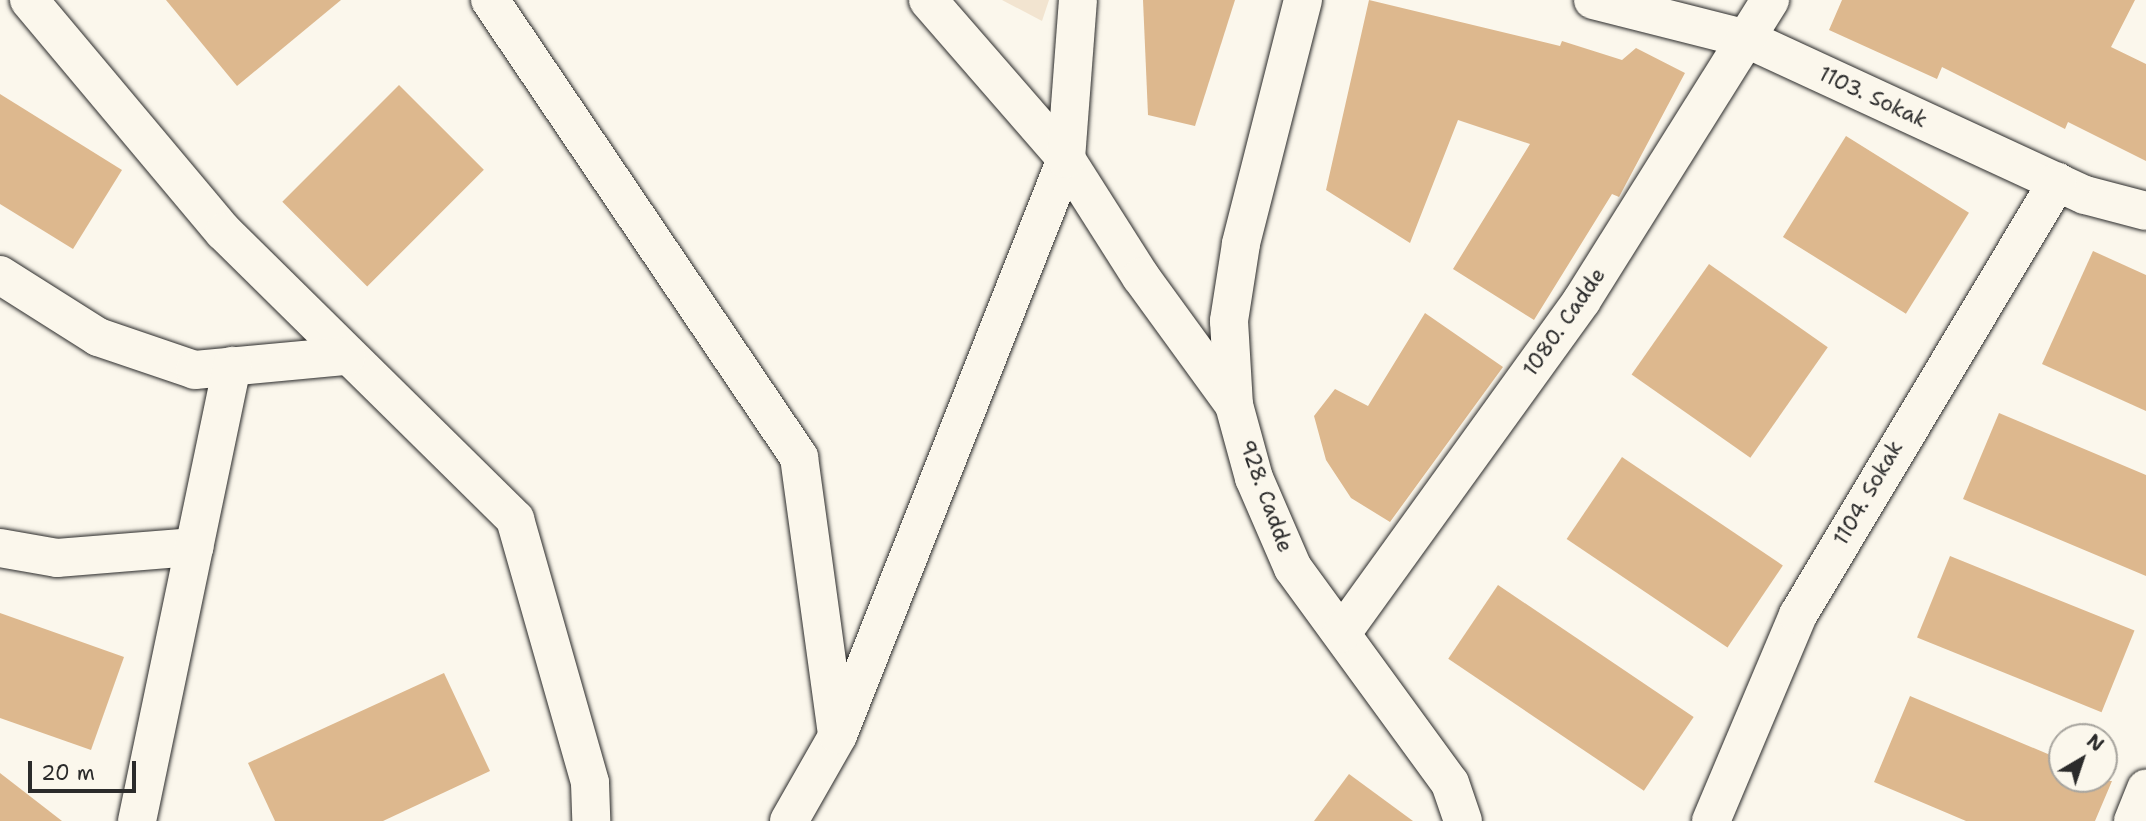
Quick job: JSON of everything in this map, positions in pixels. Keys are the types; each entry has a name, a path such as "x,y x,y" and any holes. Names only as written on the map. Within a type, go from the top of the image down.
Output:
{"street":[{"path":"29,0 224,232 346,356 515,519 590,783 591,821"},
{"path":"490,0 799,457 838,736"},
{"path":"928,0 1066,159 1141,277 1234,405"},
{"path":"789,821 838,736 1066,159 1077,0"},
{"name":"928. Cadde","path":"1303,0 1241,244 1229,321 1234,405 1254,478 1293,568 1450,783 1463,821"},
{"name":"1103. Sokak","path":"1594,0 1747,39 2057,182 2146,211"},
{"name":"1080. Cadde","path":"1342,634 1582,300 1770,0"},
{"name":"1104. Sokak","path":"1711,821 1798,615 2057,182"},
{"path":"0,275 98,337 195,370 346,356"},
{"path":"137,821 232,366"},
{"path":"0,548 57,558 195,547"},
{"path":"2133,821 2146,789"}],"shaded area":[{"path":"1002,0 1049,0 1042,21"}],"building":[{"path":"166,0 341,0 237,86"},
{"path":"1143,0 1235,0 1195,126 1148,115"},
{"path":"1369,0 1560,46 1562,41 1622,60 1636,48 1685,73 1619,197 1612,194 1534,320 1453,269 1530,144 1458,120 1410,243 1326,190"},
{"path":"1842,0 2135,0 2111,47 2146,64 2146,161 2068,122 2065,129 1942,67 1937,79 1829,30"},
{"path":"399,85 484,170 367,287 282,202"},
{"path":"0,94 122,170 73,249 0,204"},
{"path":"1846,136 1969,213 1906,314 1783,237"},
{"path":"2093,251 2146,275 2146,411 2042,364"},
{"path":"1709,264 1828,347 1750,458 1632,375"},
{"path":"1425,313 1503,367 1390,522 1351,498 1326,460 1314,416 1335,389 1368,406"},
{"path":"1999,413 2146,475 2146,576 1963,499"},
{"path":"1622,457 1783,565 1727,648 1567,539"},
{"path":"1950,556 2135,631 2102,712 1917,638"},
{"path":"1498,585 1694,717 1644,791 1448,659"},
{"path":"0,613 124,657 91,750 0,718"},
{"path":"444,673 490,771 383,821 275,821 248,763"},
{"path":"1910,696 2048,754 2048,793 2107,793 2095,821 1966,821 1874,782"},
{"path":"0,773 62,821 0,821"},
{"path":"1349,774 1413,821 1314,821"}]}
